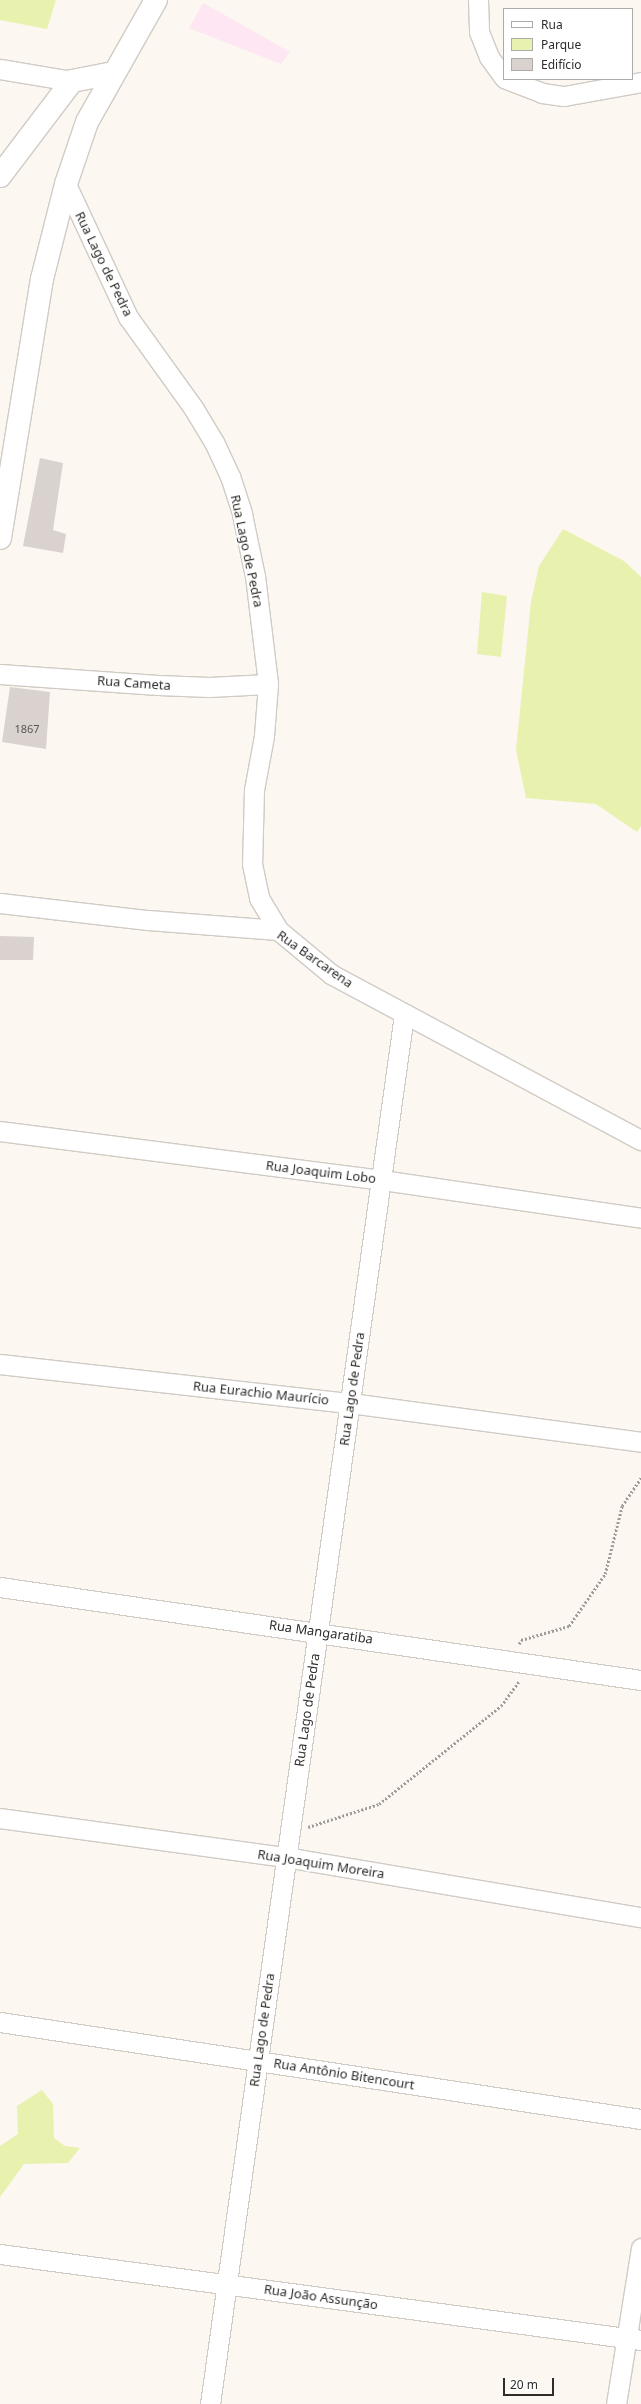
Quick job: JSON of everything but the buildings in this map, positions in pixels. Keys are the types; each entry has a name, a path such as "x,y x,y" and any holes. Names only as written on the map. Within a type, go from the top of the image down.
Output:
{"main road":[{"path":"0,538 42,279 66,184 87,122 113,73 156,0"},
{"path":"0,176 72,80 113,73"}],"street":[{"path":"478,0 480,32 489,57 503,76"},
{"path":"0,69 72,80"},
{"path":"507,80 527,89 564,96 641,82"},
{"name":"Rua Lago de Pedra","path":"66,184 128,317 194,409 230,476 242,514 254,576 268,684 264,730 254,790 252,864 259,898 278,930"},
{"name":"Rua Cameta","path":"0,674 180,686 268,684"},
{"name":"Rua Barcarena","path":"0,903 148,920 278,930 331,974 404,1015 641,1140"},
{"name":"Rua Lago de Pedra","path":"210,2404 285,1857 382,1180 404,1015"},
{"name":"Rua Joaquim Lobo","path":"0,1131 382,1180 641,1218"},
{"name":"Rua Eurachio Maurício","path":"0,1364 350,1403 641,1442"},
{"name":"Rua Mangaratiba","path":"0,1587 318,1631 641,1680"},
{"name":"Rua Joaquim Moreira","path":"0,1818 285,1857 641,1917"},
{"name":"Rua Antônio Bitencourt","path":"0,2022 641,2119"},
{"path":"616,2404 634,2339 641,2248"},
{"name":"Rua João Assunção","path":"0,2254 634,2339"}],"path":[{"path":"289,1833 379,1804 501,1706 522,1678 510,1660 521,1640 569,1626 605,1574 622,1506 641,1478"}],"shaded area":[{"path":"203,3 290,52 281,64 189,28"}],"green space":[{"path":"0,0 56,0 47,29 0,20"},
{"path":"563,529 624,561 641,577 641,826 637,832 596,804 526,798 516,750 531,602 539,566"},
{"path":"482,592 507,596 501,657 477,654"},
{"path":"42,2090 53,2104 54,2138 65,2146 80,2148 68,2163 24,2164 0,2197 0,2146 18,2134 17,2106"}]}
